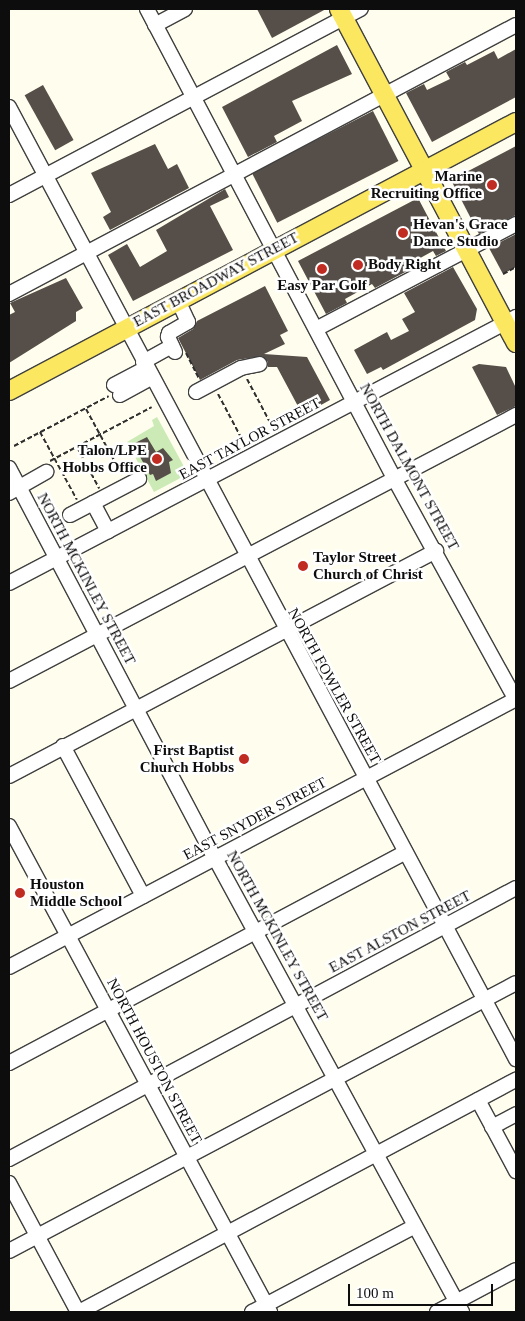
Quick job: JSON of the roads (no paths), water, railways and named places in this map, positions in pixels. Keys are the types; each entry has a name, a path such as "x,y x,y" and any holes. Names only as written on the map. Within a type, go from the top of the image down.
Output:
{"main road":[{"path":"342,13 467,250 511,320 516,343"},
{"name":"EAST BROADWAY STREET","path":"9,391 516,122"}],"street":[{"name":"NORTH DALMONT STREET","path":"147,9 395,480 436,551 516,699"},
{"path":"155,24 185,9"},
{"path":"9,195 194,97 342,13 361,9"},
{"path":"9,294 516,24"},
{"name":"NORTH FOWLER STREET","path":"9,107 246,558 516,1059"},
{"path":"316,329 516,224"},
{"path":"116,391 146,369 177,350 169,333 188,322 178,300"},
{"name":"EAST TAYLOR STREET","path":"9,583 511,320"},
{"path":"196,392 242,368 260,364"},
{"path":"9,681 516,415"},
{"name":"NORTH MCKINLEY STREET","path":"9,468 14,490 56,557 215,858 297,1005 459,1307"},
{"path":"14,490 45,468"},
{"path":"70,515 139,478"},
{"path":"93,503 108,531"},
{"path":"9,776 436,551"},
{"name":"EAST SNYDER STREET","path":"9,968 516,699"},
{"path":"63,746 142,896"},
{"name":"NORTH HOUSTON STREET","path":"9,826 268,1308"},
{"path":"9,1063 405,852"},
{"name":"EAST ALSTON STREET","path":"9,1159 516,888"},
{"path":"9,1251 188,1159 516,984"},
{"path":"9,1184 78,1312 516,1080"},
{"path":"478,1100 492,1127 512,1152 516,1172"},
{"path":"492,1127 516,1114"},
{"path":"252,1312 268,1308 416,1226"},
{"path":"437,1312 459,1307 516,1270"}],"place":[{"name":"Marine Recruiting Office","path":"492,185"},
{"name":"Hevan's Grace Dance Studio","path":"403,233"},
{"name":"Body Right","path":"358,265"},
{"name":"Easy Par Golf","path":"322,269"},
{"name":"Talon/LPE Hobbs Office","path":"157,459"},
{"name":"Taylor Street Church of Christ","path":"303,566"},
{"name":"First Baptist Church Hobbs","path":"244,759"},
{"name":"Houston Middle School","path":"20,893"}]}
